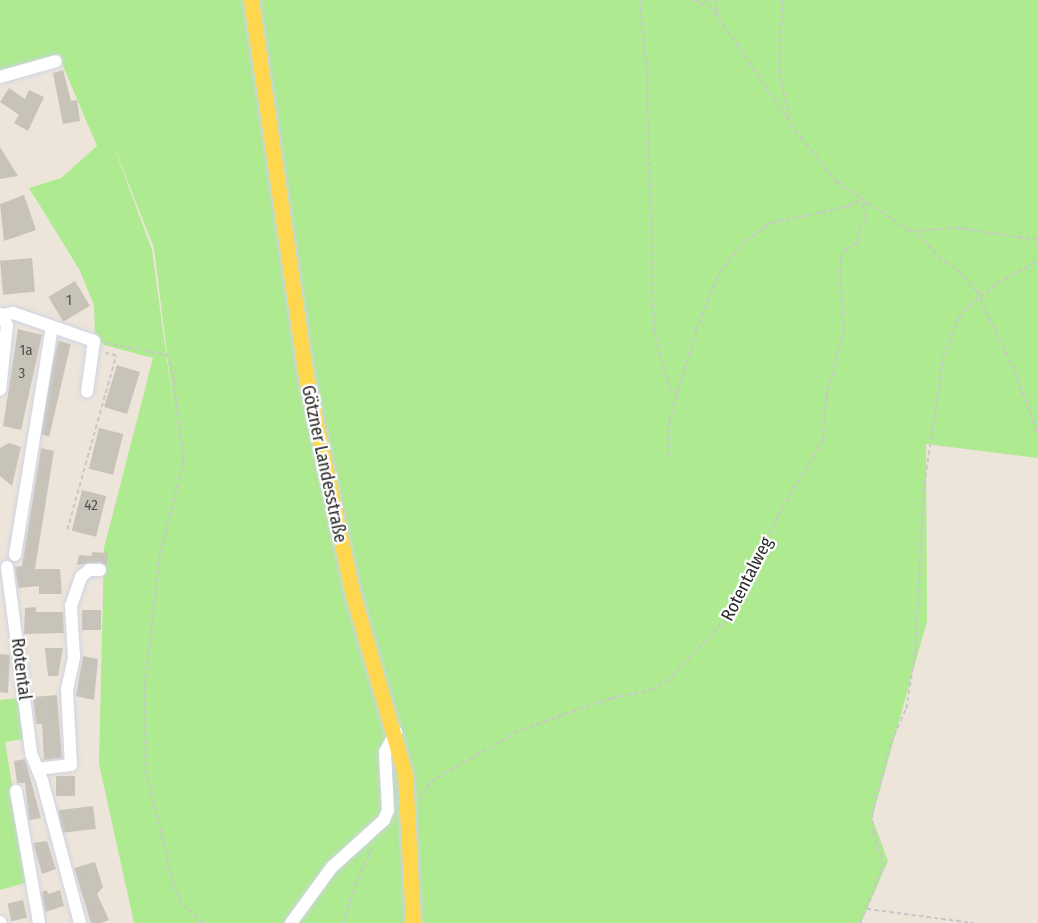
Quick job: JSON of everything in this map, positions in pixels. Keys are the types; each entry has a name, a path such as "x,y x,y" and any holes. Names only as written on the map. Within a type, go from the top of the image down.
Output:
{"main road":[{"name":"Götzner Landesstraße","path":"251,0 304,368 352,592 396,732 411,819 412,923"}],"street":[{"path":"0,77 56,61"},
{"path":"0,390 7,343 7,325 1,314 13,313 93,345 87,392"},
{"path":"15,555 52,327"},
{"name":"Rotental","path":"7,567 30,746 80,923"},
{"path":"38,769 71,765 67,690 74,657 71,606 81,577 89,570 100,570"},
{"path":"291,923 332,867 384,820 388,810 385,752 396,732"},
{"path":"16,791 39,923"}],"path":[{"path":"640,0 647,72 654,330 669,388 678,394"},
{"path":"693,0 711,7"},
{"path":"706,0 789,119 837,182 861,200 918,233 938,257 959,271 980,297 1018,378 1038,435"},
{"path":"715,0 718,17"},
{"path":"783,0 779,70 789,119"},
{"path":"669,456 667,434 706,301 719,273 745,241 771,223 849,206 861,200"},
{"name":"Rotentalweg","path":"411,819 430,782 486,747 522,729 612,698 634,695 666,682 723,626 746,589 778,515 819,450 826,398 843,332 840,259 852,244 858,243 858,229 867,218 862,206 866,202"},
{"path":"918,233 959,228 1038,240"},
{"path":"860,923 881,872 882,858 873,833 872,814 891,742 906,710 915,652 923,492 943,357 959,317 980,297 1038,261"},
{"path":"67,530 116,356 93,345"},
{"path":"93,345 168,355 174,382 184,462 159,555 145,687 146,770 174,886 183,905 204,923"},
{"path":"867,909 974,923"}],"green space":[{"path":"0,0 1038,0 1038,458 926,444 927,621 872,818 888,861 861,923 134,923 99,764 104,548 153,358 104,345 95,336 94,305 79,269 29,188 61,178 97,146 60,59 0,74","holes":["111,139 154,248 175,419 152,250"]},
{"path":"20,698 24,739 5,742 28,882 0,890 0,700"}],"building":[{"path":"63,70 71,101 77,100 80,121 63,124 53,73"},
{"path":"9,88 25,99 29,90 44,97 28,131 14,123 19,115 0,102"},
{"path":"0,147 18,176 0,179"},
{"path":"24,195 36,230 4,241 0,204"},
{"path":"32,258 35,292 3,295 0,261"},
{"path":"75,281 90,306 63,322 48,297"},
{"path":"18,329 42,335 21,430 3,426"},
{"path":"58,341 71,344 49,436 37,434"},
{"path":"117,365 140,372 127,414 104,407"},
{"path":"99,428 123,434 113,475 89,469"},
{"path":"9,443 21,447 12,486 0,476 0,448"},
{"path":"41,448 54,451 35,569 60,569 62,594 39,594 39,586 18,588 15,567 22,566"},
{"path":"82,490 106,496 96,537 72,531"},
{"path":"92,552 108,553 107,566 100,562 77,565 79,555 92,556"},
{"path":"36,607 36,612 63,612 64,633 24,634 25,608"},
{"path":"82,610 101,610 101,630 82,630"},
{"path":"45,648 63,648 58,676 48,676"},
{"path":"0,654 10,655 8,693 0,692"},
{"path":"83,656 98,659 94,700 76,696"},
{"path":"57,695 62,758 44,760 42,724 36,724 33,697"},
{"path":"25,759 41,818 29,820 25,783 17,783 14,761"},
{"path":"56,776 75,776 75,796 56,796"},
{"path":"93,806 96,829 61,833 58,810"},
{"path":"47,841 56,869 42,874 33,843"},
{"path":"95,862 103,887 97,894 109,920 101,923 91,923 74,868"},
{"path":"47,890 48,894 60,890 64,906 45,912 42,892"},
{"path":"23,900 27,918 11,921 7,904"}]}
